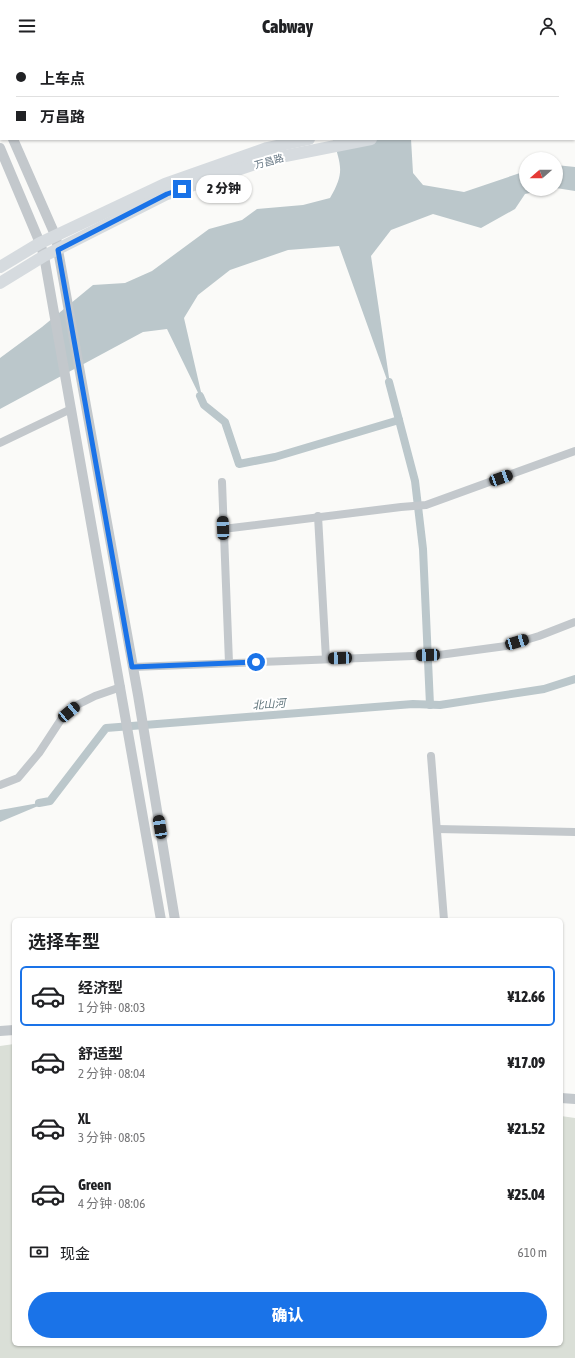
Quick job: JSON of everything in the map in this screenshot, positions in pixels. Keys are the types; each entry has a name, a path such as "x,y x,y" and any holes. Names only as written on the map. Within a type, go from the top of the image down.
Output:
{"main road":[{"name":"万昌路","path":"0,267 40,243 56,237 165,184 267,148 301,140"},
{"name":"万昌路","path":"0,283 44,256 167,194 270,159 366,140"}],"street":[{"path":"13,140 56,237 138,695 175,918"},
{"path":"0,148 40,243 52,294 66,387 123,698 131,752 161,918"},
{"path":"0,443 71,410"},
{"path":"223,528 318,516 426,505 575,451"},
{"path":"222,482 228,663"},
{"path":"318,516 326,659"},
{"path":"132,667 439,655 506,646 539,636 575,622"},
{"path":"0,785 18,778 39,753 62,718 77,705 95,696 120,687"},
{"path":"431,756 444,918"},
{"path":"437,829 575,832"},
{"path":"0,1031 12,1030"},
{"path":"563,1098 575,1099"}],"shaded area":[{"path":"333,140 411,140 413,173 423,185 464,192 519,173 519,196 524,196 515,209 481,228 433,214 391,230 371,256 391,391 339,246 288,250 230,270 198,295 184,318 204,405 167,329 143,332 0,409 0,358 42,327 93,285 125,283 152,271 209,229 242,220 257,209 303,205 330,198 340,175 340,163"},
{"path":"563,166 575,167 575,191 563,189"},
{"path":"50,801 0,822 0,810"},
{"path":"12,1044 12,1346 563,1346 563,1116 575,1118 575,1358 0,1358 0,1046"}],"waterway":[{"path":"389,382 415,481 423,549 430,705"},
{"path":"200,396 204,405 225,422 239,464 275,457 399,420"},
{"name":"北山河","path":"39,803 50,801 106,728 413,704 440,705 544,689 575,679"}],"route":[{"path":"182,189 167,194 58,250 132,667 256,662"}]}
